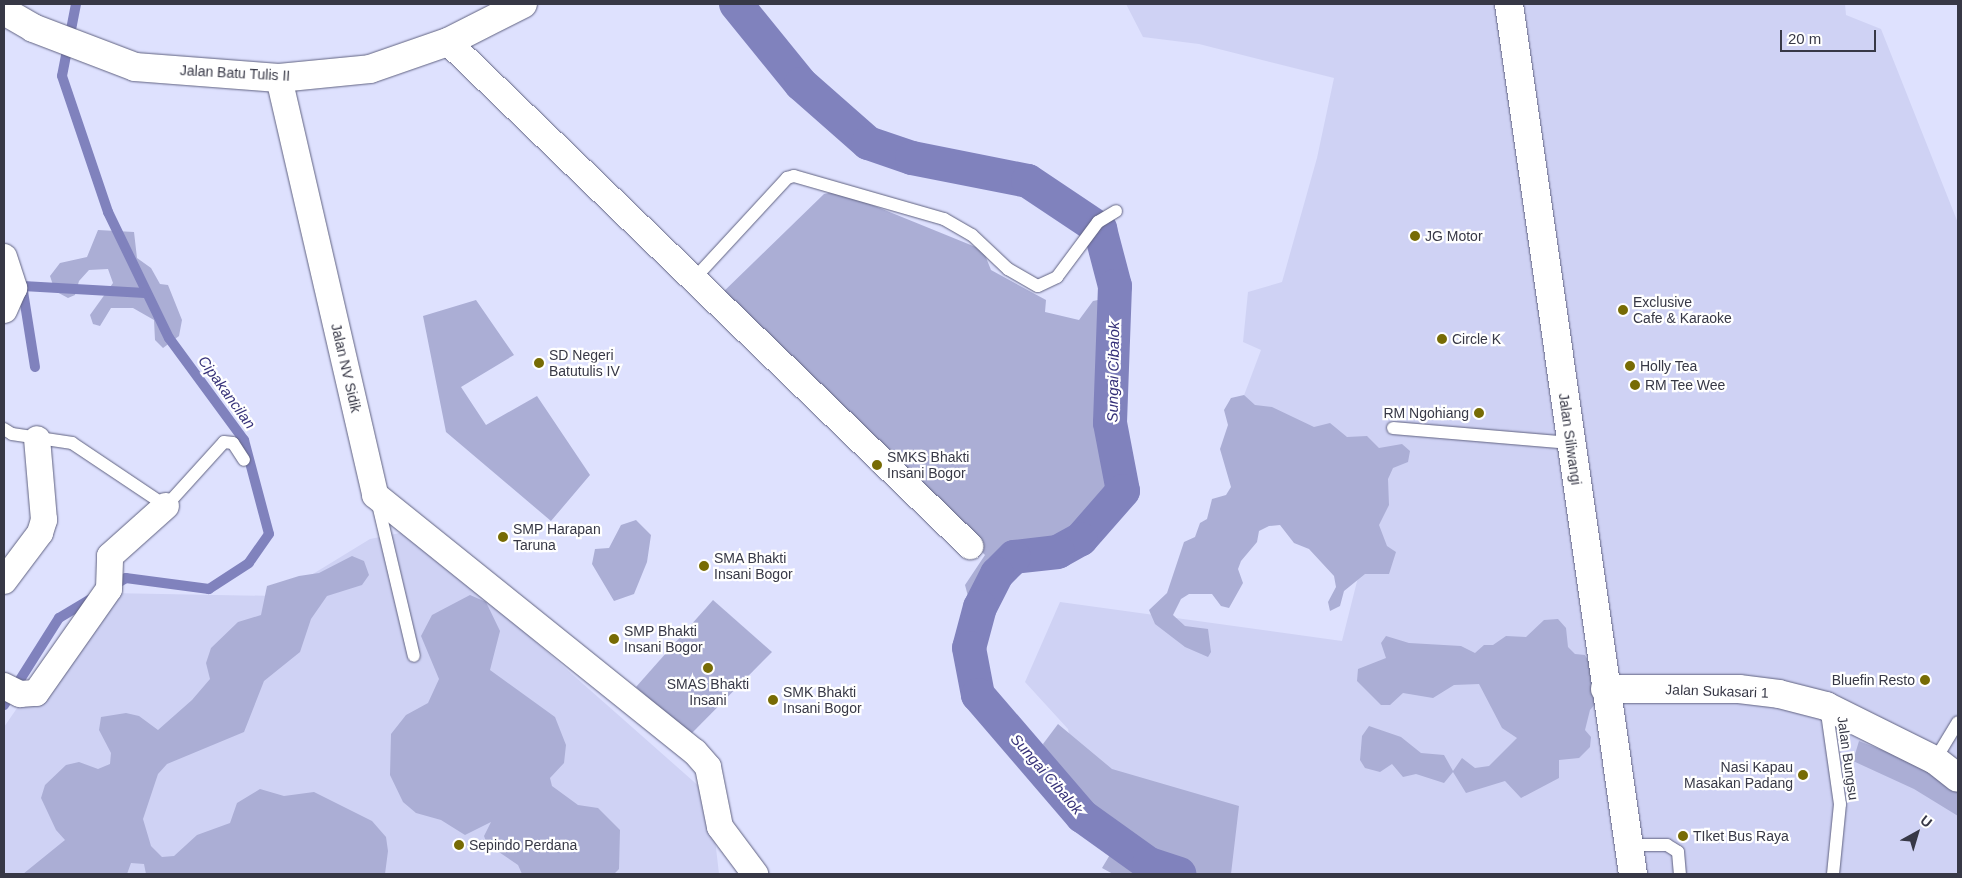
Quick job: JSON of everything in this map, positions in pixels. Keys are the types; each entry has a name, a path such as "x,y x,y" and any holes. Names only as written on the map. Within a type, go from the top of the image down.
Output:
{"main road":[{"name":"Jalan Batu Tulis II","path":"4,11 33,28 135,66 280,78 370,69 448,42 523,4"},
{"name":"Jalan Siliwangi","path":"1509,4 1605,689 1633,874"},
{"name":"Jalan Sukasari 1","path":"1605,689 1739,689 1779,694 1826,706 1935,760 1958,778"}],"street":[{"path":"448,42 970,546"},
{"name":"Jalan NV Sidik","path":"280,78 375,495"},
{"path":"4,258 14,288 4,310"},
{"path":"4,581 40,533 44,520 38,439"},
{"path":"375,495 695,752 708,767 720,827 755,874"},
{"path":"12,690 36,693 110,589 110,556 166,506"}],"lane":[{"path":"693,280 780,182 794,176 944,219 972,235 1008,269 1038,286 1057,277 1098,222 1116,211"},
{"path":"4,428 12,434 72,443 166,506 224,442 233,443 244,460"},
{"path":"1393,428 1570,443"},
{"name":"Jalan NV Sidik","path":"375,495 414,656"},
{"name":"Jalan Bungsu","path":"1826,706 1840,804 1833,874"},
{"path":"1935,760 1958,722"},
{"path":"1629,845 1667,845 1678,852 1680,874"}],"shaded area":[{"path":"1126,4 1845,4 1846,15 1881,29 1958,223 1958,874 1192,874 1151,860 1086,813 1068,729 1025,682 1060,602 1342,641 1389,454 1240,406 1261,350 1243,342 1248,292 1282,282 1317,158 1334,78 1199,44 1143,37"},
{"path":"838,191 983,250 991,270 1046,300 1045,312 1079,320 1093,301 1118,296 1099,405 1101,408 1096,423 1117,466 1111,503 1078,522 1072,546 1055,557 1013,554 989,566 982,572 970,604 965,585 985,555 856,425 719,296 824,194"},
{"path":"98,230 134,232 137,258 151,268 160,284 168,285 182,320 179,336 163,348 155,340 154,320 133,308 111,308 100,326 93,324 90,315 113,283 108,269 89,270 79,281 75,295 68,298 55,291 50,276 60,263 87,257"},
{"path":"476,300 514,355 461,387 486,425 537,396 590,475 551,521 446,432 423,316"},
{"path":"1244,395 1255,405 1272,407 1314,427 1330,423 1347,437 1367,436 1379,448 1402,444 1410,451 1408,462 1393,468 1388,479 1389,505 1379,525 1387,546 1396,552 1389,574 1365,574 1344,591 1340,606 1330,611 1328,602 1336,587 1334,576 1309,549 1294,543 1280,525 1269,526 1259,531 1257,542 1241,561 1238,569 1243,583 1229,608 1221,606 1212,594 1189,594 1181,599 1173,615 1185,626 1208,629 1211,652 1208,657 1185,647 1155,624 1149,610 1167,593 1184,542 1195,537 1200,523 1207,519 1212,499 1226,495 1231,487 1220,449 1228,425 1224,410 1231,398"},
{"path":"636,520 651,535 647,562 634,594 614,601 592,564 595,549 609,548 621,525"},
{"path":"410,531 710,796 719,874 4,874 4,727 53,656 108,593 277,596 370,539"},
{"path":"352,556 364,561 369,575 362,585 327,596 311,619 300,652 264,681 244,732 167,764 158,774 143,819 151,846 162,857 174,856 197,835 230,823 237,803 260,789 284,796 314,792 372,821 386,837 388,851 385,874 146,874 144,864 131,863 127,874 23,874 65,840 56,830 41,798 45,785 66,765 79,762 98,769 110,764 111,753 99,730 101,717 126,713 139,716 158,730 192,700 210,679 206,663 211,648 238,622 261,615 267,586 299,576 319,573"},
{"path":"470,595 486,602 500,631 490,670 555,717 566,745 564,763 550,778 552,786 578,805 598,808 620,830 619,869 614,874 522,874 518,865 487,844 484,836 491,822 465,835 441,820 416,813 403,802 390,775 391,734 406,715 428,703 439,679 421,636 432,615"},
{"path":"713,600 772,652 690,735 636,687"},
{"path":"1558,619 1566,628 1568,647 1575,654 1585,655 1599,681 1597,702 1590,710 1585,730 1591,737 1590,747 1579,758 1559,760 1559,778 1521,798 1505,781 1466,793 1453,772 1444,783 1416,774 1403,777 1392,764 1380,772 1365,768 1360,760 1362,736 1369,726 1401,737 1421,753 1444,755 1453,771 1462,758 1475,768 1489,766 1517,738 1502,728 1479,684 1454,685 1433,698 1403,693 1390,705 1381,705 1357,681 1358,669 1386,658 1381,643 1386,636 1409,643 1461,646 1475,653 1484,645 1493,645 1506,636 1526,637 1544,620"},
{"path":"1058,724 1112,769 1239,806 1231,874 1113,874 1102,868 1111,853 1096,835 1094,811 1083,803 1074,815 1064,818 1043,744"},
{"path":"1859,741 1912,762 1958,788 1958,816 1914,789 1853,761"}],"waterway":[{"name":"Cipakancilan","path":"76,4 62,76 108,212 169,338 244,440 269,534 249,563 209,589 126,578 111,587"},
{"name":"Sungai Cibalok","path":"736,4 801,84 868,143 912,158 1028,181 1100,229 1115,286 1110,423 1123,491 1081,539 1058,552 1014,557 997,574 980,607 969,648 978,695 1082,816 1149,864 1179,874"},
{"path":"22,285 35,367"},
{"path":"23,286 145,293"},
{"name":"Cipakancilan","path":"4,705 59,618 92,598"}],"place":[{"name":"JG Motor","path":"1415,236"},
{"name":"Exclusive Cafe & Karaoke","path":"1623,310"},
{"name":"Circle K","path":"1442,339"},
{"name":"SD Negeri Batutulis IV","path":"539,363"},
{"name":"Holly Tea","path":"1630,366"},
{"name":"RM Tee Wee","path":"1635,385"},
{"name":"RM Ngohiang","path":"1479,413"},
{"name":"SMKS Bhakti Insani Bogor","path":"877,465"},
{"name":"SMP Harapan Taruna","path":"503,537"},
{"name":"SMA Bhakti Insani Bogor","path":"704,566"},
{"name":"SMP Bhakti Insani Bogor","path":"614,639"},
{"name":"SMAS Bhakti Insani","path":"708,668"},
{"name":"Bluefin Resto","path":"1925,680"},
{"name":"SMK Bhakti Insani Bogor","path":"773,700"},
{"name":"Nasi Kapau Masakan Padang","path":"1803,775"},
{"name":"TIket Bus Raya","path":"1683,836"},
{"name":"Sepindo Perdana","path":"459,845"}]}
